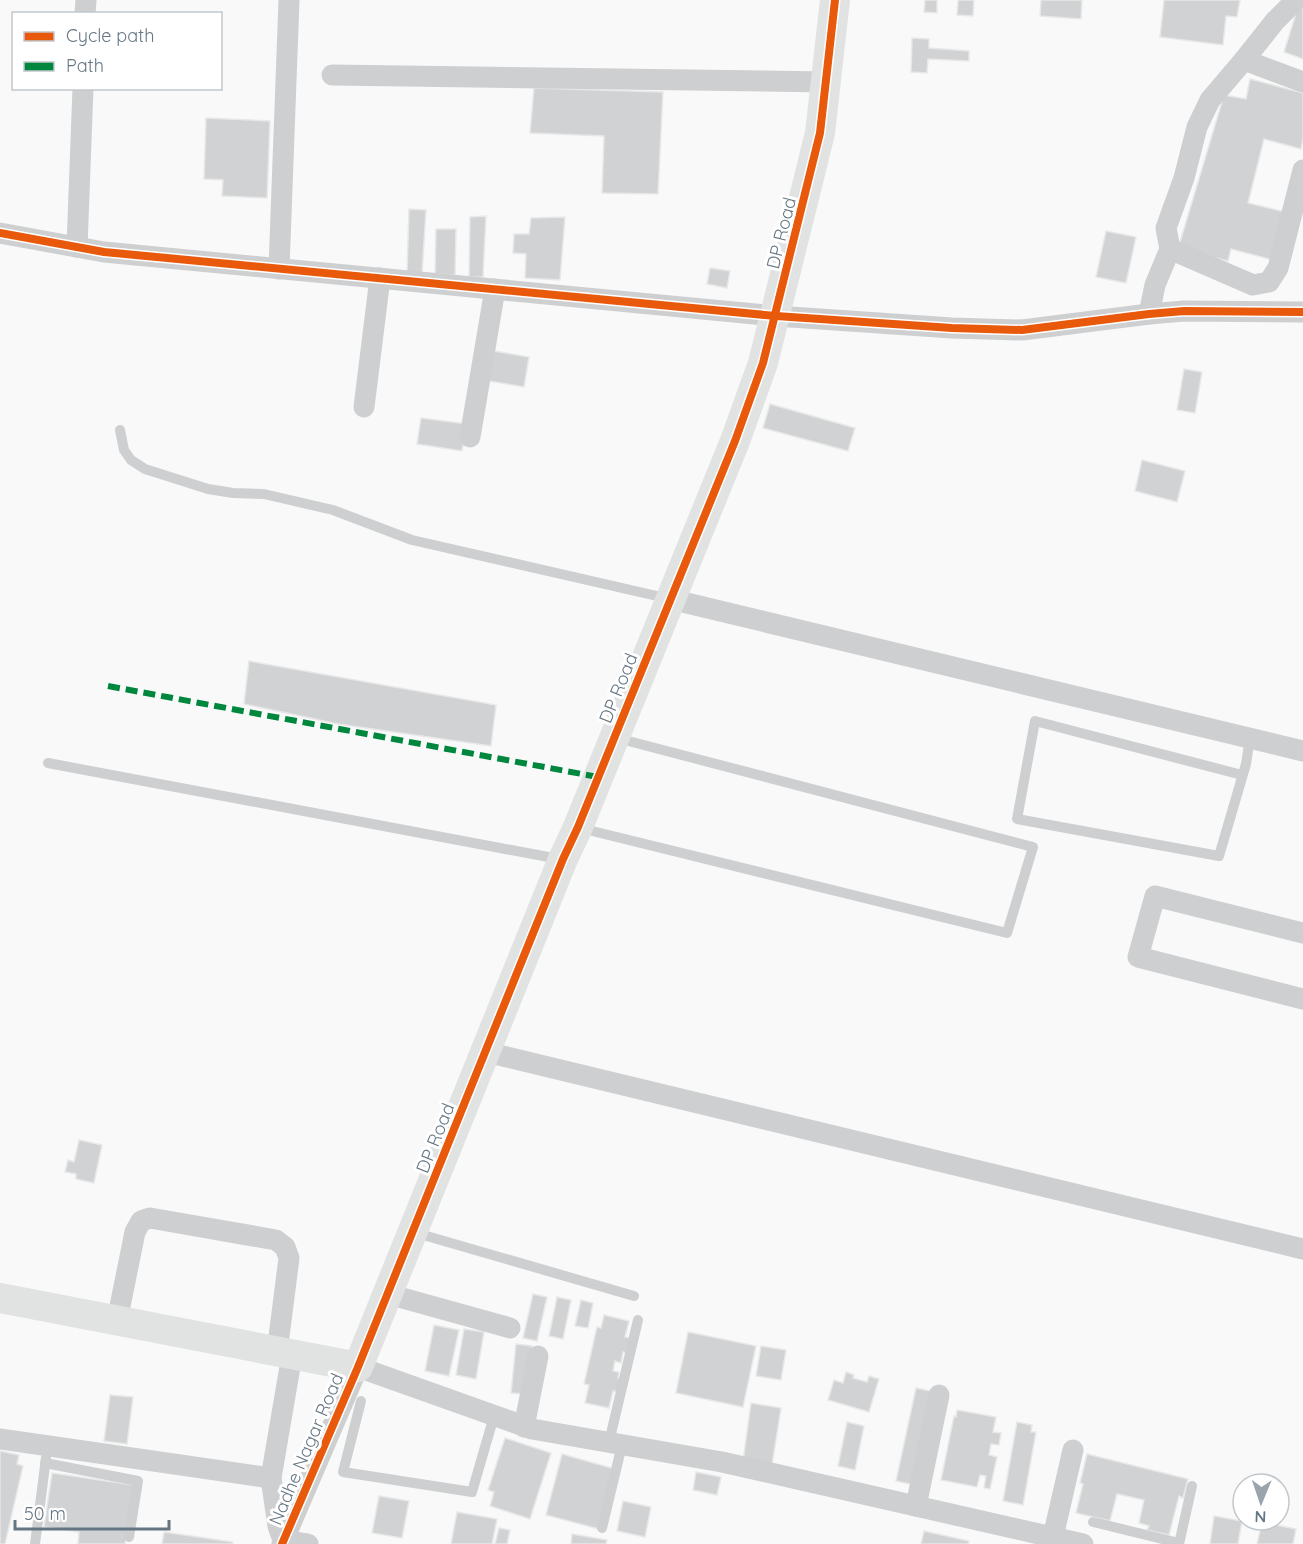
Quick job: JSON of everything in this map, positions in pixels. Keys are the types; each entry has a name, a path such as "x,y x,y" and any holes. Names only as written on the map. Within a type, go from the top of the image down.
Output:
{"street":[{"path":"279,268 289,0"},
{"name":"DP Road","path":"358,1367 735,441 763,363 820,134 835,0"},
{"path":"1149,314 1155,285 1170,249 1166,228 1184,178 1197,128 1210,100 1275,21 1296,0"},
{"path":"1244,60 1303,82"},
{"path":"332,75 826,93"},
{"path":"77,247 83,90"},
{"path":"1170,249 1253,285 1269,282 1278,268 1303,170"},
{"path":"0,233 104,252 776,316 952,328 1022,330 1184,311 1303,312"},
{"path":"364,407 380,278"},
{"path":"470,437 495,289"},
{"path":"670,599 1303,751"},
{"path":"1303,933 1155,896 1138,957 1303,999"},
{"path":"486,1052 1303,1249"},
{"path":"117,1321 135,1232 141,1221 150,1218 276,1240 285,1247 289,1258 284,1353 271,1478 278,1527 283,1541 308,1544"},
{"path":"388,1294 510,1328"},
{"path":"0,1298 358,1367 524,1426 722,1462 1083,1544"},
{"path":"524,1426 538,1356"},
{"name":"Nadhe Nagar Road","path":"283,1541 358,1367"},
{"path":"916,1506 939,1395"},
{"path":"0,1439 46,1455 271,1478"},
{"path":"1053,1537 1073,1450"}],"lane":[{"path":"120,430 124,450 131,460 145,469 208,489 264,494 323,507 412,540 670,599"},
{"path":"1242,776 1035,722 1017,819 1220,856 1242,776 1250,738"},
{"path":"578,827 1007,933 1033,847 614,737"},
{"path":"48,764 563,859"},
{"path":"413,1232 634,1296"},
{"path":"602,1528 638,1320"},
{"path":"361,1401 343,1472 472,1492 494,1416"},
{"path":"35,1544 46,1455 138,1481 129,1537"},
{"path":"1093,1522 1179,1543 1192,1486"}],"building":[{"path":"925,0 937,0 937,13 924,12"},
{"path":"958,0 974,0 973,16 957,15"},
{"path":"1041,0 1082,0 1081,19 1040,16"},
{"path":"1164,0 1240,0 1237,17 1226,16 1223,45 1160,37"},
{"path":"1298,7 1303,9 1303,59 1284,52"},
{"path":"912,38 929,39 929,48 969,51 969,61 928,59 927,73 911,72"},
{"path":"1250,79 1303,93 1301,149 1264,139 1248,203 1285,212 1273,260 1231,249 1228,261 1178,249 1224,95 1246,99"},
{"path":"534,88 663,92 658,194 602,193 604,136 530,133"},
{"path":"206,118 270,121 267,198 222,196 223,180 204,179"},
{"path":"409,209 426,210 422,274 407,273"},
{"path":"486,216 483,277 469,277 470,217"},
{"path":"565,217 560,280 525,278 526,254 513,253 514,234 529,234 531,218"},
{"path":"436,229 456,229 455,275 435,274"},
{"path":"1106,231 1136,237 1126,283 1096,277"},
{"path":"710,268 730,271 727,288 707,284"},
{"path":"488,350 529,357 524,387 483,380"},
{"path":"1184,369 1202,372 1195,413 1177,410"},
{"path":"770,404 855,428 848,451 763,428"},
{"path":"421,418 467,424 462,451 417,444"},
{"path":"1142,460 1185,471 1177,502 1135,491"},
{"path":"249,661 496,705 491,746 338,724 244,704"},
{"path":"79,1140 102,1145 94,1183 76,1179 76,1174 65,1172 68,1160 74,1162"},
{"path":"533,1294 547,1297 537,1341 523,1338"},
{"path":"557,1297 571,1300 563,1339 549,1336"},
{"path":"581,1300 593,1303 588,1328 575,1326"},
{"path":"604,1315 629,1321 625,1337 630,1338 627,1353 623,1352 621,1363 615,1361 613,1371 619,1372 618,1378 621,1379 618,1392 613,1391 609,1408 585,1403 589,1385 584,1384 597,1327 601,1328"},
{"path":"434,1325 459,1330 449,1376 425,1371"},
{"path":"464,1329 484,1332 476,1379 456,1375"},
{"path":"688,1332 756,1346 743,1407 676,1393"},
{"path":"516,1344 532,1346 526,1394 511,1393"},
{"path":"761,1346 786,1350 781,1380 756,1376"},
{"path":"846,1372 854,1375 853,1378 867,1382 869,1376 879,1379 869,1412 828,1400 834,1380 843,1383"},
{"path":"916,1388 935,1392 915,1485 896,1481"},
{"path":"110,1395 133,1397 127,1444 104,1441"},
{"path":"751,1403 781,1408 772,1465 743,1461"},
{"path":"957,1410 996,1417 993,1432 1001,1433 999,1445 991,1444 989,1455 997,1457 990,1489 984,1488 986,1476 980,1475 977,1487 941,1480"},
{"path":"847,1422 864,1426 855,1470 838,1466"},
{"path":"1017,1422 1032,1425 1031,1432 1036,1432 1023,1505 1003,1501"},
{"path":"505,1438 551,1453 530,1519 490,1506 494,1492 488,1490"},
{"path":"0,1451 19,1455 17,1464 23,1466 5,1544 0,1544"},
{"path":"562,1454 615,1469 599,1529 546,1515"},
{"path":"1087,1454 1188,1479 1183,1498 1179,1496 1169,1535 1147,1530 1149,1526 1139,1523 1144,1500 1117,1494 1110,1521 1076,1513"},
{"path":"696,1472 721,1477 717,1495 693,1490"},
{"path":"52,1473 134,1485 125,1544 78,1544 79,1532 44,1527"},
{"path":"379,1496 409,1501 402,1538 372,1533"},
{"path":"623,1501 651,1507 645,1537 617,1531"},
{"path":"457,1512 497,1519 492,1544 451,1544"},
{"path":"1214,1516 1231,1519 1231,1532 1240,1532 1238,1544 1210,1544"},
{"path":"499,1528 510,1530 507,1544 495,1544"},
{"path":"1291,1528 1296,1529 1293,1544 1257,1544 1260,1532 1291,1532"},
{"path":"924,1531 969,1541 968,1544 921,1544"},
{"path":"164,1532 233,1542 232,1544 162,1544"},
{"path":"572,1534 607,1540 606,1544 571,1544"}],"marked path":[{"path":"108,686 598,777"}],"cycle path":[{"path":"282,1544 358,1367 563,859 578,827 735,441 763,363 820,133 835,0"},
{"path":"0,233 104,252 776,316 952,328 1022,330 1184,311 1303,312"}]}
